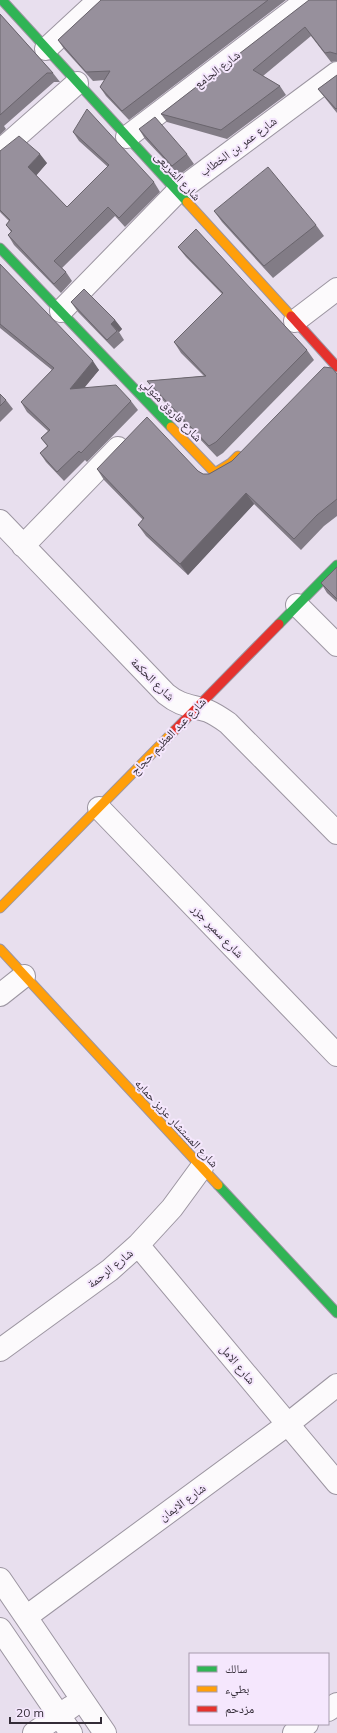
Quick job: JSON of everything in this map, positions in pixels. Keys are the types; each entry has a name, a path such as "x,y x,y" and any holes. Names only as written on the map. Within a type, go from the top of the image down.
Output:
{"street":[{"name":"شارع الشريعى","path":"2,0 295,321 331,365"},
{"path":"46,49 99,0"},
{"name":"شارع الجامع","path":"127,138 307,0"},
{"name":"شارع عمر بن الخطاب","path":"61,312 177,192 337,73"},
{"path":"0,151 77,83"},
{"name":"شارع فاروق متولي","path":"0,248 215,473 230,463 242,452"},
{"path":"295,321 337,288"},
{"path":"22,546 155,410"},
{"name":"شارع الحكمة","path":"0,521 22,546 166,694 175,701 207,711 228,723 337,834"},
{"name":"شارع عبد العظيم حجاج","path":"0,908 337,565"},
{"path":"297,605 337,645"},
{"name":"شارع سمير جزر","path":"99,808 337,1055"},
{"name":"شارع المستشار عزيز حمايه","path":"0,949 337,1313"},
{"path":"0,995 24,976"},
{"name":"شارع الرحمة","path":"0,1350 110,1270 138,1245 172,1208 202,1167"},
{"name":"شارع الامل","path":"138,1245 337,1484"},
{"name":"شارع الايمان","path":"26,1617 288,1424 337,1385"},
{"path":"0,1579 105,1733"},
{"path":"0,1629 65,1724"},
{"path":"34,1733 65,1724 82,1700"},
{"path":"294,1733 306,1725"}],"building":[{"path":"101,0 268,0 122,111 100,87 110,71 86,72 58,40"},
{"path":"309,0 337,0 337,54 330,52 325,53 305,27 253,70 280,86 221,130 161,114"},
{"path":"0,14 53,73 47,73 0,115"},
{"path":"337,75 337,108 336,109 318,89"},
{"path":"87,109 154,182 119,218 108,207 54,261 66,272 54,284 8,235 12,231 6,225 10,220 0,210 0,151 19,136 40,154 28,167 67,207 109,165 73,132"},
{"path":"155,117 187,154 172,166 139,129"},
{"path":"268,167 316,225 264,266 214,211"},
{"path":"196,229 307,350 216,442 209,446 147,381 206,376 174,342 223,293 178,247"},
{"path":"0,264 93,361 70,389 116,385 131,401 81,453 79,451 57,472 40,453 48,446 41,438 50,430 21,402 54,368 0,324"},
{"path":"84,289 115,320 111,324 117,331 107,340 71,302"},
{"path":"324,367 332,368 337,374 337,499 317,515 294,539 246,493 180,564 138,525 144,518 97,469 147,417 198,471 203,474 209,474 232,461"},
{"path":"0,394 6,400 0,406"},
{"path":"337,567 337,599 321,583"}],"traffic: fast":[{"path":"2,0 187,202"},
{"path":"0,248 171,427"},
{"path":"279,624 337,565"},
{"path":"218,1185 337,1313"}],"traffic: slow":[{"path":"187,202 291,316"},
{"path":"171,427 215,473 231,463 238,456"},
{"path":"0,908 175,730"},
{"path":"0,949 218,1185"}],"traffic: jam":[{"path":"291,316 337,367"},
{"path":"175,730 279,624"}]}
